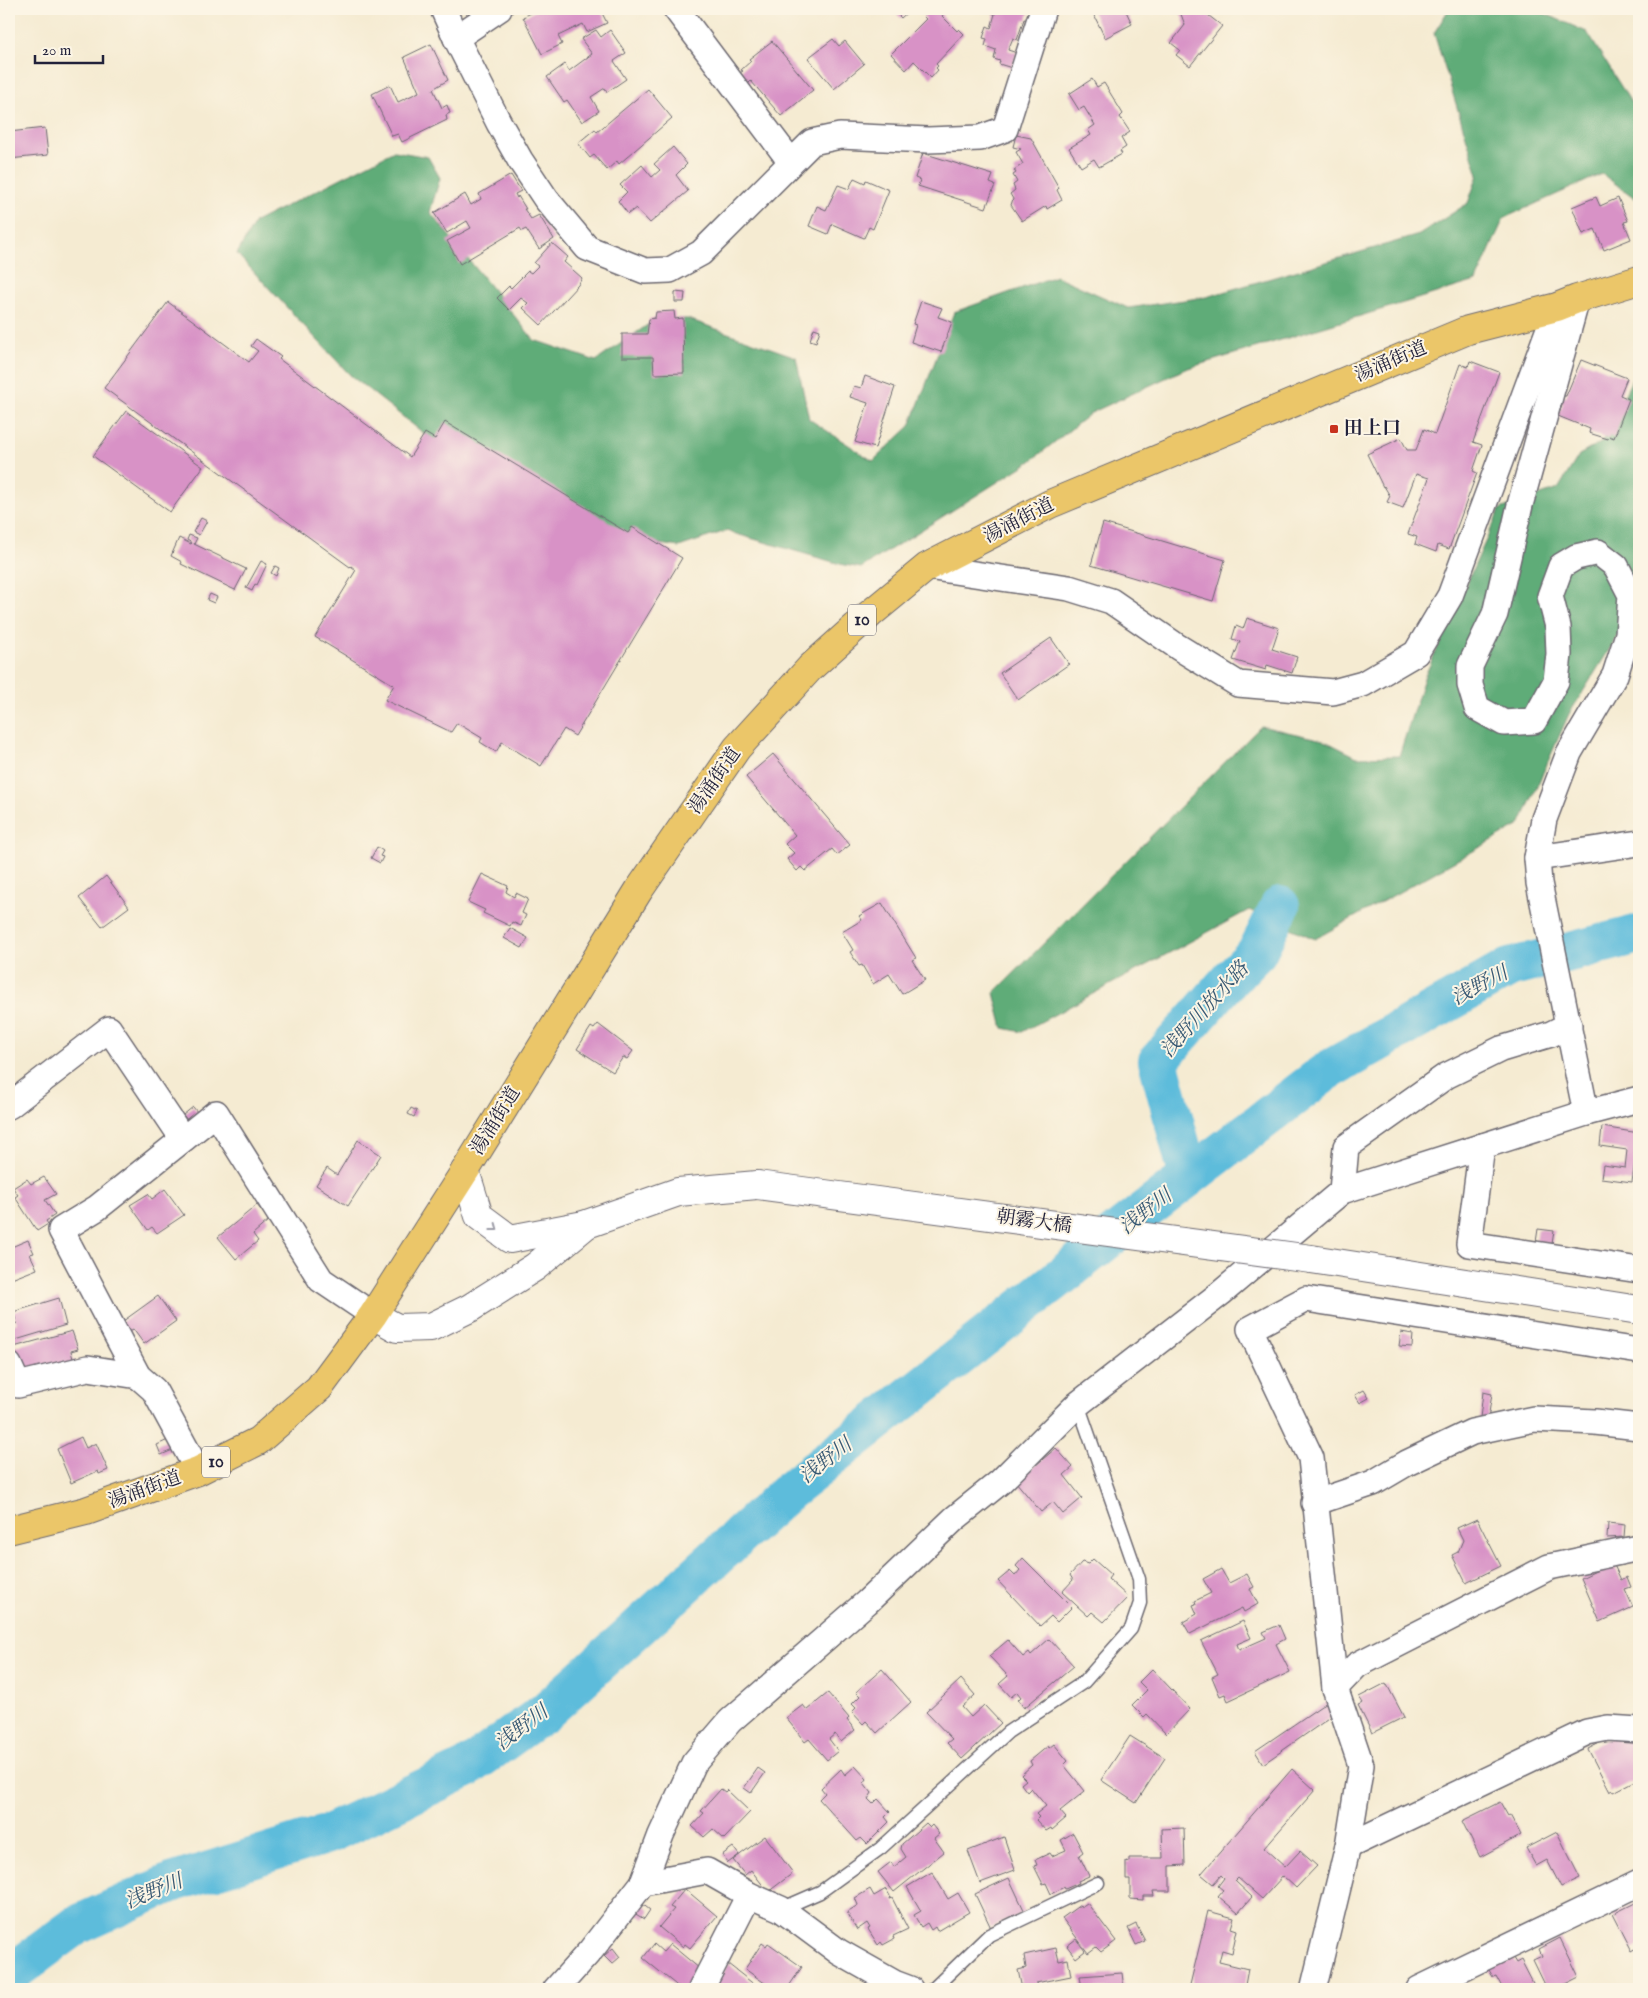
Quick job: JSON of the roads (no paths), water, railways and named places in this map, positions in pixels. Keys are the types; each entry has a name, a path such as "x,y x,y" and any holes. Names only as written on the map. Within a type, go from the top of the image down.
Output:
{"main road":[{"name":"湯涌街道","path":"9,1530 86,1511 198,1471 258,1441 319,1388 373,1315 465,1171 639,890 737,748 810,668 870,614 927,567 1050,504 1468,330 1567,303 1639,280"}],"street":[{"path":"444,9 456,38 499,123 520,160 546,199 588,248 645,271 670,270 701,253 812,142 840,136 928,140 980,138 1006,129 1043,9"},
{"path":"456,38 499,9"},
{"path":"676,9 791,162"},
{"path":"927,567 1069,588 1111,600 1178,647 1238,684 1333,692 1363,684 1416,653 1450,596 1567,303"},
{"path":"1567,303 1495,614 1470,666 1470,685 1478,708 1504,723 1534,721 1556,681 1559,654 1558,627 1550,596 1561,566 1576,556 1598,552 1616,566 1630,595 1628,634 1615,675 1569,754 1544,819 1537,858 1539,883 1586,1113"},
{"path":"1537,858 1639,843"},
{"path":"1342,1192 1346,1147 1446,1076 1501,1049 1551,1034 1568,1020"},
{"path":"9,1106 109,1029 183,1139"},
{"path":"556,1989 591,1950 643,1883 661,1835 694,1763 730,1721 867,1602 954,1519 1000,1482 1078,1404 1221,1293 1342,1192 1586,1113 1639,1099"},
{"path":"198,1471 154,1390 138,1376 61,1230 97,1208 216,1113 321,1280 373,1315 397,1328 431,1327 470,1308 535,1267 587,1224"},
{"path":"1482,1146 1470,1244 1639,1270"},
{"path":"465,1171 479,1216 510,1239 587,1224"},
{"name":"朝霧大橋","path":"587,1224 678,1192 757,1186 1311,1258 1639,1310"},
{"path":"1315,1989 1314,1986 1348,1846 1361,1765 1335,1688 1314,1503 1311,1458 1250,1329 1306,1298 1639,1351"},
{"path":"9,1365 18,1385 88,1368 138,1376"},
{"path":"1314,1503 1373,1483 1407,1463 1472,1432 1534,1419 1595,1422 1639,1428"},
{"path":"1335,1688 1357,1665 1549,1567 1639,1548"},
{"path":"1348,1846 1587,1732 1608,1728 1639,1730"},
{"path":"643,1883 706,1871 750,1895 781,1909 839,1952 894,1983 910,1989"},
{"path":"1419,1989 1639,1883"},
{"path":"701,1989 750,1895"}],"lane":[{"path":"781,1909 820,1892 881,1848 1008,1732 1084,1682 1132,1629 1140,1603 1139,1579 1078,1404"},
{"path":"933,1989 989,1935 1098,1883"}],"waterway":[{"name":"浅野川放水路","path":"1189,1177 1158,1061 1231,978 1257,952 1280,906"},
{"name":"浅野川","path":"9,1975 77,1925 171,1883 328,1834 467,1768 545,1712 789,1491 1125,1226 1327,1071 1509,968 1639,934"}],"place":[{"name":"田上口","path":"1334,429"}]}
